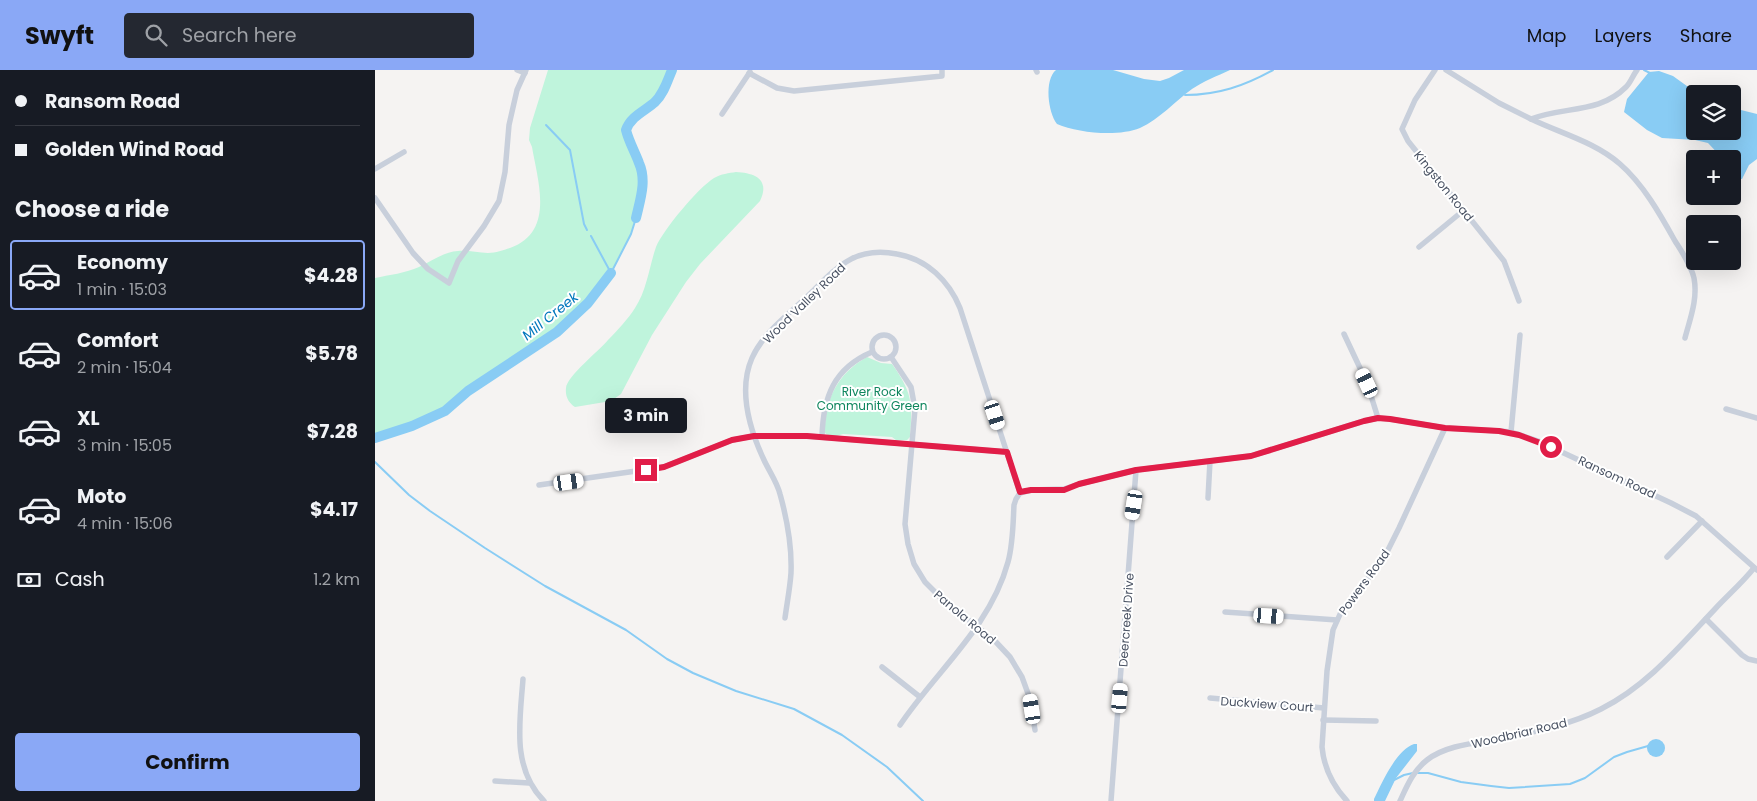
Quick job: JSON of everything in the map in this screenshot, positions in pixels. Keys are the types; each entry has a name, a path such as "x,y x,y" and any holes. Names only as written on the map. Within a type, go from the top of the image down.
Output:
{"street":[{"path":"375,198 413,253 428,269 449,283 458,261 484,226 499,201 505,172 509,125 517,90 525,72 517,70"},
{"path":"722,114 750,72 777,88 794,91 941,76 942,70"},
{"name":"Kingston Road","path":"1435,70 1415,100 1402,129 1408,141 1504,261 1519,301"},
{"path":"1446,70 1531,119 1599,149 1619,163 1637,182 1687,260 1694,278 1693,309 1685,338"},
{"path":"1531,119 1548,113 1587,108 1609,101 1628,86 1636,70"},
{"path":"375,169 404,152"},
{"path":"1419,246 1464,210"},
{"name":"Wood Valley Road","path":"785,618 791,573 788,531 780,492 754,436 746,405 746,383 752,358 766,336 844,262 863,254 889,252 901,254 928,266 941,278 955,296 1007,452"},
{"path":"1344,334 1367,383 1378,418"},
{"name":"Panola Road","path":"822,437 825,404 829,391 846,368 858,358 872,352 871,346 874,339 879,335 887,335 894,340 896,345 896,350 891,357 911,387 915,409 905,524 914,564 925,582 942,599 995,641 1010,657 1022,677 1031,699 1035,730"},
{"path":"1511,432 1520,336"},
{"path":"872,352 880,359 891,357"},
{"path":"1726,409 1757,418"},
{"name":"Ransom Road","path":"1019,494 1031,490 1064,490 1079,484 1136,470 1251,456 1378,418 1445,428 1511,432 1538,441 1671,503 1702,521 1755,569"},
{"name":"Powers Road","path":"1347,801 1335,786 1323,759 1323,720 1333,630 1341,612 1383,560 1445,428"},
{"path":"539,485 664,467 732,440 754,436 822,437 1007,452 1019,494 1014,505 1010,552 1004,574 993,601 977,628 920,697 900,725"},
{"path":"1208,498 1210,462"},
{"name":"Deercreek Drive","path":"1111,801 1136,470"},
{"path":"1667,557 1702,521"},
{"name":"Woodbriar Road","path":"1400,801 1412,776 1427,760 1443,751 1534,732 1578,720 1623,698 1642,684 1674,654 1755,569"},
{"path":"1225,612 1337,620"},
{"path":"1706,619 1742,656 1757,661"},
{"path":"882,667 920,697"},
{"path":"523,679 519,739 522,758 529,783 544,801"},
{"name":"Duckview Court","path":"1210,698 1324,708"},
{"path":"1323,720 1376,721"},
{"path":"495,781 529,783"}],"green space":[{"path":"548,70 672,70 658,99 635,117 626,130 639,166 642,182 640,205 627,242 608,278 598,292 576,316 552,336 437,416 375,438 375,278 414,269 442,255 453,252 488,253 510,248 524,241 533,230 538,218 540,205 540,190 529,140 530,128"},
{"path":"736,172 750,174 759,179 763,188 760,201 700,264 686,282 652,335 621,394 611,401 575,407 569,402 567,397 566,388 568,383 577,370 619,329 635,308 645,286 656,247 666,230 690,200 707,183 719,176"},
{"name":"River Rock Community Green","path":"867,357 881,363 892,364 904,382 911,406 910,437 907,440 896,440 892,437 843,434 832,436 825,433 827,409 835,389 848,371"}],"water":[{"path":"1056,70 1113,70 1144,79 1160,81 1184,70 1230,70 1192,89 1161,115 1140,128 1131,131 1098,133 1076,130 1057,124 1051,112 1049,96 1050,81"},
{"path":"1659,71 1673,76 1686,85 1686,139 1662,138 1647,130 1624,112 1627,99 1649,72"},
{"path":"1741,110 1757,114 1757,159 1749,165 1742,179 1741,150 1715,150 1708,143 1695,140 1741,140"},
{"path":"1656,739 1662,742 1665,748 1662,754 1656,757 1650,754 1647,748 1650,742"},
{"path":"1417,744 1417,751 1396,778 1385,801 1374,801 1385,776 1396,760 1407,747"}],"waterway":[{"name":"Mill Creek","path":"636,218 643,184 639,163 626,130 635,117 658,99 672,70"},
{"path":"1185,95 1197,95 1231,88 1252,81 1273,70"},
{"path":"1644,70 1650,73"},
{"path":"546,125 570,150 584,224 587,230"},
{"name":"Mill Creek","path":"611,273 631,234 636,218"},
{"path":"591,236 611,273"},
{"name":"Mill Creek","path":"375,438 412,426 445,411 468,391 557,332 588,303 611,273"},
{"path":"375,462 409,495 430,511 545,586 626,630 667,659 693,673 736,691 794,709 842,735 887,767 923,801"},
{"path":"1418,773 1428,773 1461,782 1509,788 1570,784 1585,778 1614,757 1648,746"},
{"path":"1394,780 1413,773"}],"route":[{"path":"646,470 664,467 732,440 754,436 807,436 1007,452 1020,492 1031,490 1055,491 1136,470 1251,456 1378,418 1445,428 1511,432 1551,447"}]}
